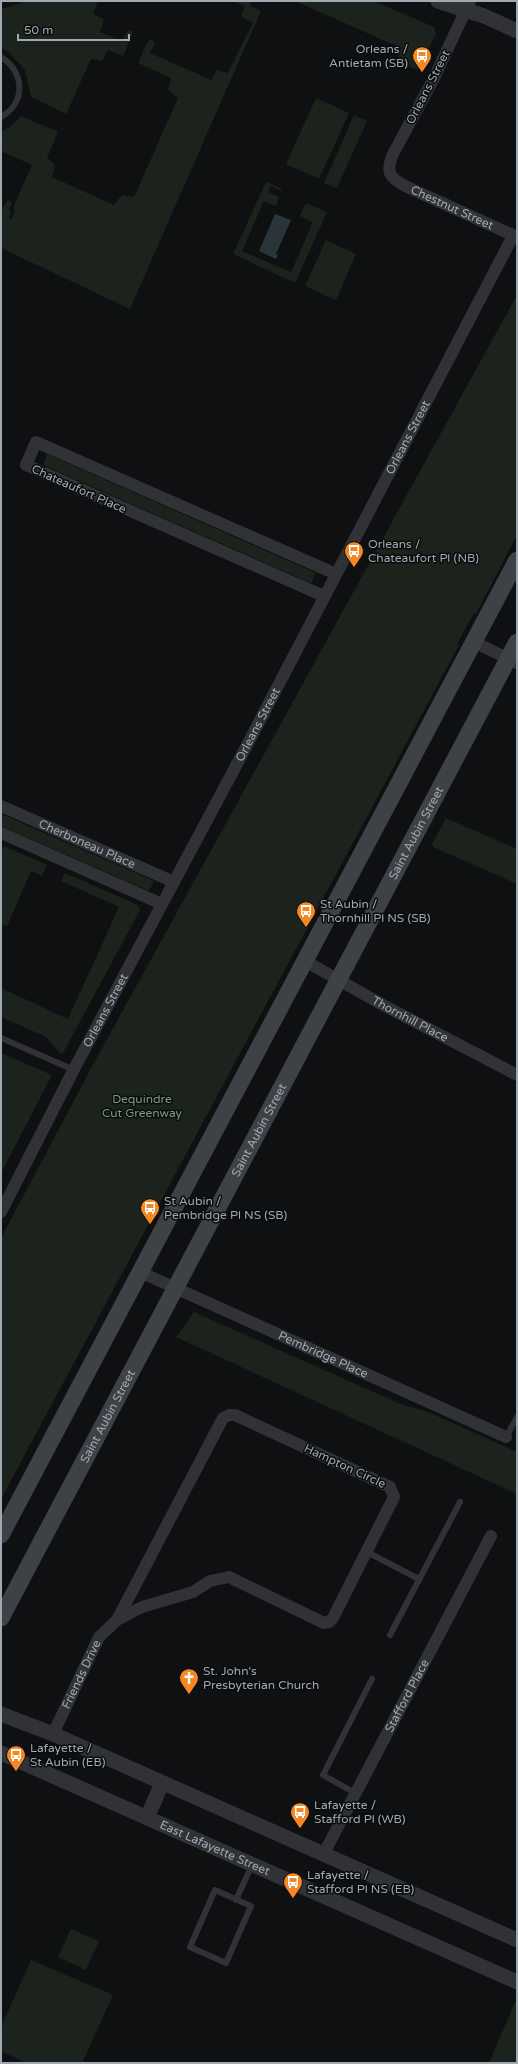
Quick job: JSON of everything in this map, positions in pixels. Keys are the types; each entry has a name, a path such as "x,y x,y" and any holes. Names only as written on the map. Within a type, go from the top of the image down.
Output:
{"main road":[{"path":"1,1535 517,560"},
{"name":"Saint Aubin Street","path":"1,1618 339,979 513,661 517,642"}],"street":[{"path":"438,1 467,6 484,16 517,31"},
{"name":"Orleans Street","path":"390,174 389,164 393,154 434,78 467,6"},
{"name":"Chestnut Street","path":"390,174 396,181 405,186 515,237"},
{"name":"Orleans Street","path":"1,1212 74,1070 515,237"},
{"name":"Chateaufort Place","path":"324,596 26,465 36,442 336,574"},
{"path":"474,642 513,661"},
{"name":"Cherboneau Place","path":"1,806 174,882"},
{"path":"1,833 162,904"},
{"name":"Thornhill Place","path":"305,961 383,1005 517,1075"},
{"name":"Pembridge Place","path":"140,1272 506,1437"},
{"name":"Hampton Circle","path":"229,1414 235,1415 390,1487 394,1497 333,1618 329,1622 324,1623 230,1577 210,1581 193,1592 142,1607 117,1620 223,1418 229,1414"},
{"name":"Stafford Place","path":"323,1855 491,1536"},
{"name":"Friends Drive","path":"53,1734 99,1637 117,1620"},
{"path":"1,1714 53,1734 517,1940"},
{"name":"East Lafayette Street","path":"1,1753 517,1982"},
{"path":"147,1818 162,1783"}],"lane":[{"path":"1,57 14,68 20,84 18,101 8,113 1,117"},
{"path":"1,1038 74,1070"},
{"path":"506,1437 517,1417"},
{"path":"390,1635 460,1502"},
{"path":"367,1552 420,1579"},
{"path":"355,1793 322,1775 372,1679"},
{"path":"236,1900 252,1864"},
{"path":"215,1890 236,1900 251,1906 226,1963 190,1947 215,1890"}],"green space":[{"path":"27,1 98,1 93,14 104,19 100,32 122,41 128,31 131,30 133,33 123,56 108,50 102,61 91,59 66,114 31,97 25,70 9,52 1,48 1,9"},
{"path":"233,1 252,1 250,6 261,11 130,309 3,249 1,252 1,210 8,200 12,202 9,210 11,212 9,218 12,219 15,209 13,208 32,165 1,151 1,132 11,126 21,116 58,132 47,158 55,165 52,177 114,205 122,195 134,197 178,98 168,90 171,78 138,63 148,41 152,39 155,43 150,53 211,80 217,70 228,73 253,23 241,16 245,6"},
{"path":"374,1 434,27 436,35 417,70 396,61 401,48 297,2"},
{"path":"316,98 349,113 319,179 286,164"},
{"path":"354,115 367,121 337,188 324,183"},
{"path":"266,182 282,189 281,191 271,186 268,192 279,197 276,206 264,201 242,251 291,272 313,222 300,216 306,203 327,212 295,283 233,254"},
{"path":"326,240 356,254 336,300 305,286"},
{"name":"Dequindre Cut Greenway","path":"517,295 517,535 476,614 474,613 457,644 459,645 1,1499 1,1238 95,1061"},
{"path":"47,454 316,573 311,583 43,465"},
{"path":"1,814 154,881 149,891 1,826"},
{"path":"446,818 517,849 517,884 431,846"},
{"path":"4,846 47,865 42,876 31,871 7,926 1,923 1,853"},
{"path":"65,873 138,905 140,910 63,1053 61,1054 46,1037 1,1017 1,988 68,1019 119,907 61,881"},
{"path":"1,1053 52,1075 1,1173"},
{"path":"194,1312 403,1405 426,1411 517,1452 517,1494 176,1337"},
{"path":"71,1929 99,1941 86,1970 58,1957"},
{"path":"31,1960 113,1995 82,2063 27,2063 1,2051 1,2027"},
{"path":"515,2002 517,2003 517,2063 489,2063"}],"shaded area":[{"path":"275,214 291,220 276,254 278,255 276,259 259,251"}],"place":[{"name":"Orleans / Antietam (SB)","path":"422,73"},
{"name":"Orleans / Chateaufort Pl (NB)","path":"354,568"},
{"name":"St Aubin / Thornhill Pl NS (SB)","path":"306,928"},
{"name":"St Aubin / Pembridge Pl NS (SB)","path":"150,1225"},
{"name":"St. John's Presbyterian Church","path":"189,1695"},
{"name":"Lafayette / St Aubin (EB)","path":"16,1772"},
{"name":"Lafayette / Stafford Pl (WB)","path":"300,1829"},
{"name":"Lafayette / Stafford Pl NS (EB)","path":"293,1899"}]}
